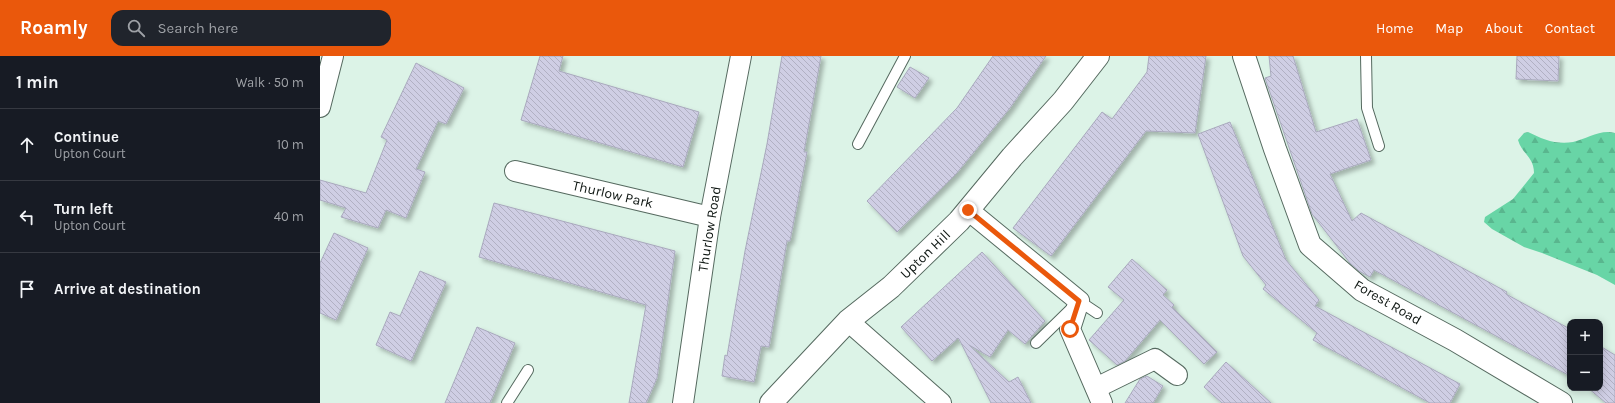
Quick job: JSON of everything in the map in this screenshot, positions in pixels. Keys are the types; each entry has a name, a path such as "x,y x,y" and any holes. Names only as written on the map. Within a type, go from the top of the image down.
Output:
{"street":[{"path":"320,107 333,56"},
{"name":"Thurlow Road","path":"683,403 710,217 741,56"},
{"name":"Upton Hill","path":"771,403 848,321 891,287 960,221 1012,157 1063,101 1098,56"},
{"name":"Forest Road","path":"1244,56 1275,150 1310,245 1362,290 1455,340 1561,403"},
{"name":"Thurlow Park","path":"515,171 710,217"},
{"path":"968,210 1079,301 1070,329 1099,396 1155,359 1176,375"},
{"path":"848,321 941,403"}],"lane":[{"path":"858,144 905,56"},
{"path":"1366,56 1367,108 1378,146"},
{"path":"1036,343 1079,301 1098,313"},
{"path":"507,403 528,370"}],"green space":[{"path":"1528,132 1544,139 1561,143 1578,141 1604,132 1615,133 1615,285 1597,275 1524,247 1492,229 1484,222 1485,217 1513,199 1534,173 1532,163 1522,149 1518,140 1524,133"}],"building":[{"path":"540,56 563,56 559,71 699,112 683,167 521,120"},
{"path":"782,56 821,56 804,152 807,152 790,241 787,241 769,347 761,346 754,382 722,376 725,355 727,356 745,251 767,144"},
{"path":"993,56 1046,56 1010,108 956,174 897,232 867,201 957,108"},
{"path":"1149,56 1206,56 1195,133 1146,131 1051,256 1013,228 1102,112 1112,119 1147,72"},
{"path":"1269,56 1293,56 1316,132 1357,119 1371,160 1330,174 1352,221 1361,213 1507,292 1506,294 1567,327 1567,374 1374,270 1370,277 1359,271 1350,263 1312,214 1265,78 1271,76"},
{"path":"1517,56 1559,56 1558,81 1516,79"},
{"path":"416,63 464,88 446,124 438,121 416,169 425,172 406,218 386,210 378,228 341,217 346,208 320,200 320,180 366,193 387,140 381,137"},
{"path":"910,67 929,78 915,98 897,87"},
{"path":"1230,122 1286,260 1319,300 1315,306 1460,384 1450,403 1430,403 1313,340 1317,333 1263,289 1266,285 1243,256 1198,134"},
{"path":"494,203 675,251 657,378 646,403 629,403 646,305 479,257"},
{"path":"334,233 368,248 336,320 320,313 320,263"},
{"path":"982,252 1045,321 1025,344 1008,330 990,357 969,345 1009,382 1018,377 1031,403 991,403 958,338 932,361 901,327"},
{"path":"1132,259 1167,290 1163,295 1174,305 1172,307 1217,352 1204,364 1160,320 1125,361 1117,365 1089,340 1124,300 1108,287"},
{"path":"420,271 446,282 411,361 376,345 390,312 400,316"},
{"path":"477,327 515,343 490,403 445,403"},
{"path":"1603,348 1615,355 1615,403 1606,403 1592,391 1603,391"},
{"path":"1226,362 1271,403 1222,403 1204,387"},
{"path":"1147,376 1163,386 1153,403 1125,403 1140,379"}],"route":[{"path":"968,210 1079,301 1070,329"}]}
